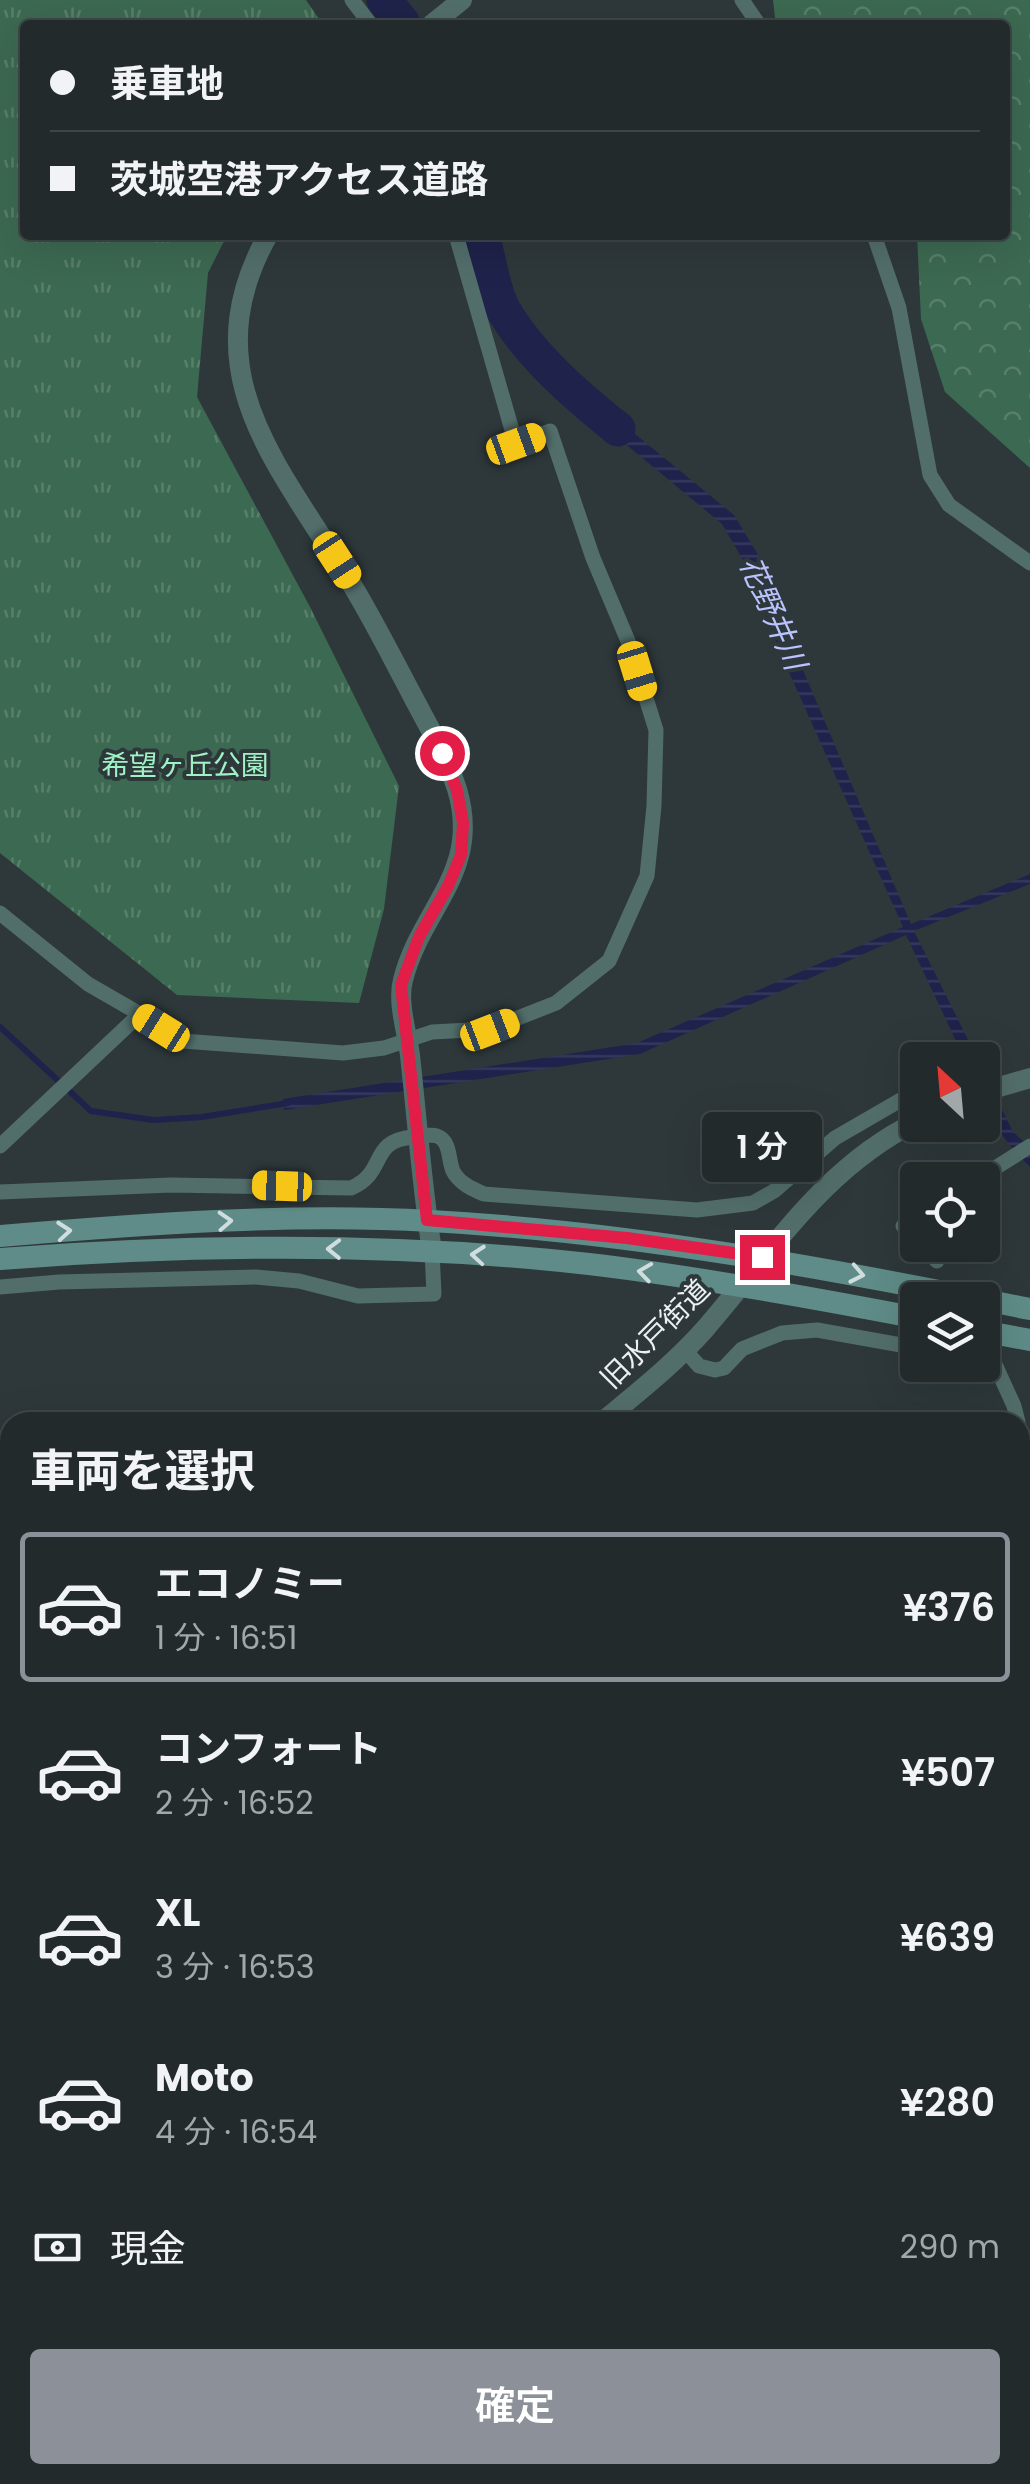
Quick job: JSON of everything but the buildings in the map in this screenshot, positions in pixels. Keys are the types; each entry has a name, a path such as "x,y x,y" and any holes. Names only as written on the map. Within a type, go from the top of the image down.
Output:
{"main road":[{"path":"0,1236 280,1219 427,1220 627,1238 762,1257 1030,1309"},
{"path":"0,1259 132,1249 283,1247 432,1251 587,1264 742,1286 900,1315"},
{"path":"1000,1334 1030,1340"}],"street":[{"path":"352,0 368,20"},
{"path":"437,20 462,0"},
{"path":"0,1287 256,1277 299,1281 358,1296 434,1294 401,985 419,937 461,855 463,823 457,790 442,753 356,590 262,440 246,399 236,332 242,294 265,240"},
{"path":"0,914 88,984 128,1004 183,1042 233,1047 342,1054 384,1048 432,1032 490,1030 556,1004 609,961 647,876 656,730 628,641 593,558 550,431 516,444 457,240"},
{"path":"876,240 899,308 930,476 949,505 1030,564"},
{"path":"0,1146 140,1014"},
{"path":"1000,1085 1030,1078"},
{"path":"0,1192 171,1186 351,1188 370,1175 391,1141 436,1136 444,1140 453,1171 460,1180 484,1194 697,1210 732,1208 753,1203 774,1191 836,1138 900,1101"},
{"name":"旧水戸街道","path":"614,1412 685,1350 742,1286 805,1205 870,1149 900,1132"},
{"path":"1000,1165 1030,1146"},
{"path":"685,1350 699,1366 715,1370 724,1368 742,1349 782,1334 817,1330 900,1345"},
{"path":"1000,1375 1016,1412"}],"green space":[{"name":"希望ヶ丘公園","path":"0,0 306,0 320,20 20,20 20,240 224,240 208,273 197,397 310,607 399,786 384,909 359,1003 177,995 0,853"},
{"path":"773,0 1030,0 1030,468 945,392 921,319 917,240 1010,240 1010,20 775,18"}],"water":[{"path":"585,393 734,515 757,553 911,924 1030,874 1030,884 914,931 969,1042 957,1042 906,935 640,1054 284,1110 283,1099 637,1043 903,927 743,560 722,524 576,403"},
{"path":"1000,1106 1013,1132 1030,1147 1030,1167 1000,1130"}],"waterway":[{"name":"花野井川","path":"384,0 400,20"},
{"name":"花野井川","path":"483,240 496,294 515,328 556,375 618,429"},
{"path":"0,1027 91,1111 153,1120 202,1117 288,1103"}],"route":[{"path":"442,753 457,790 463,823 461,855 419,937 401,985 427,1220 627,1238 762,1257"}]}
